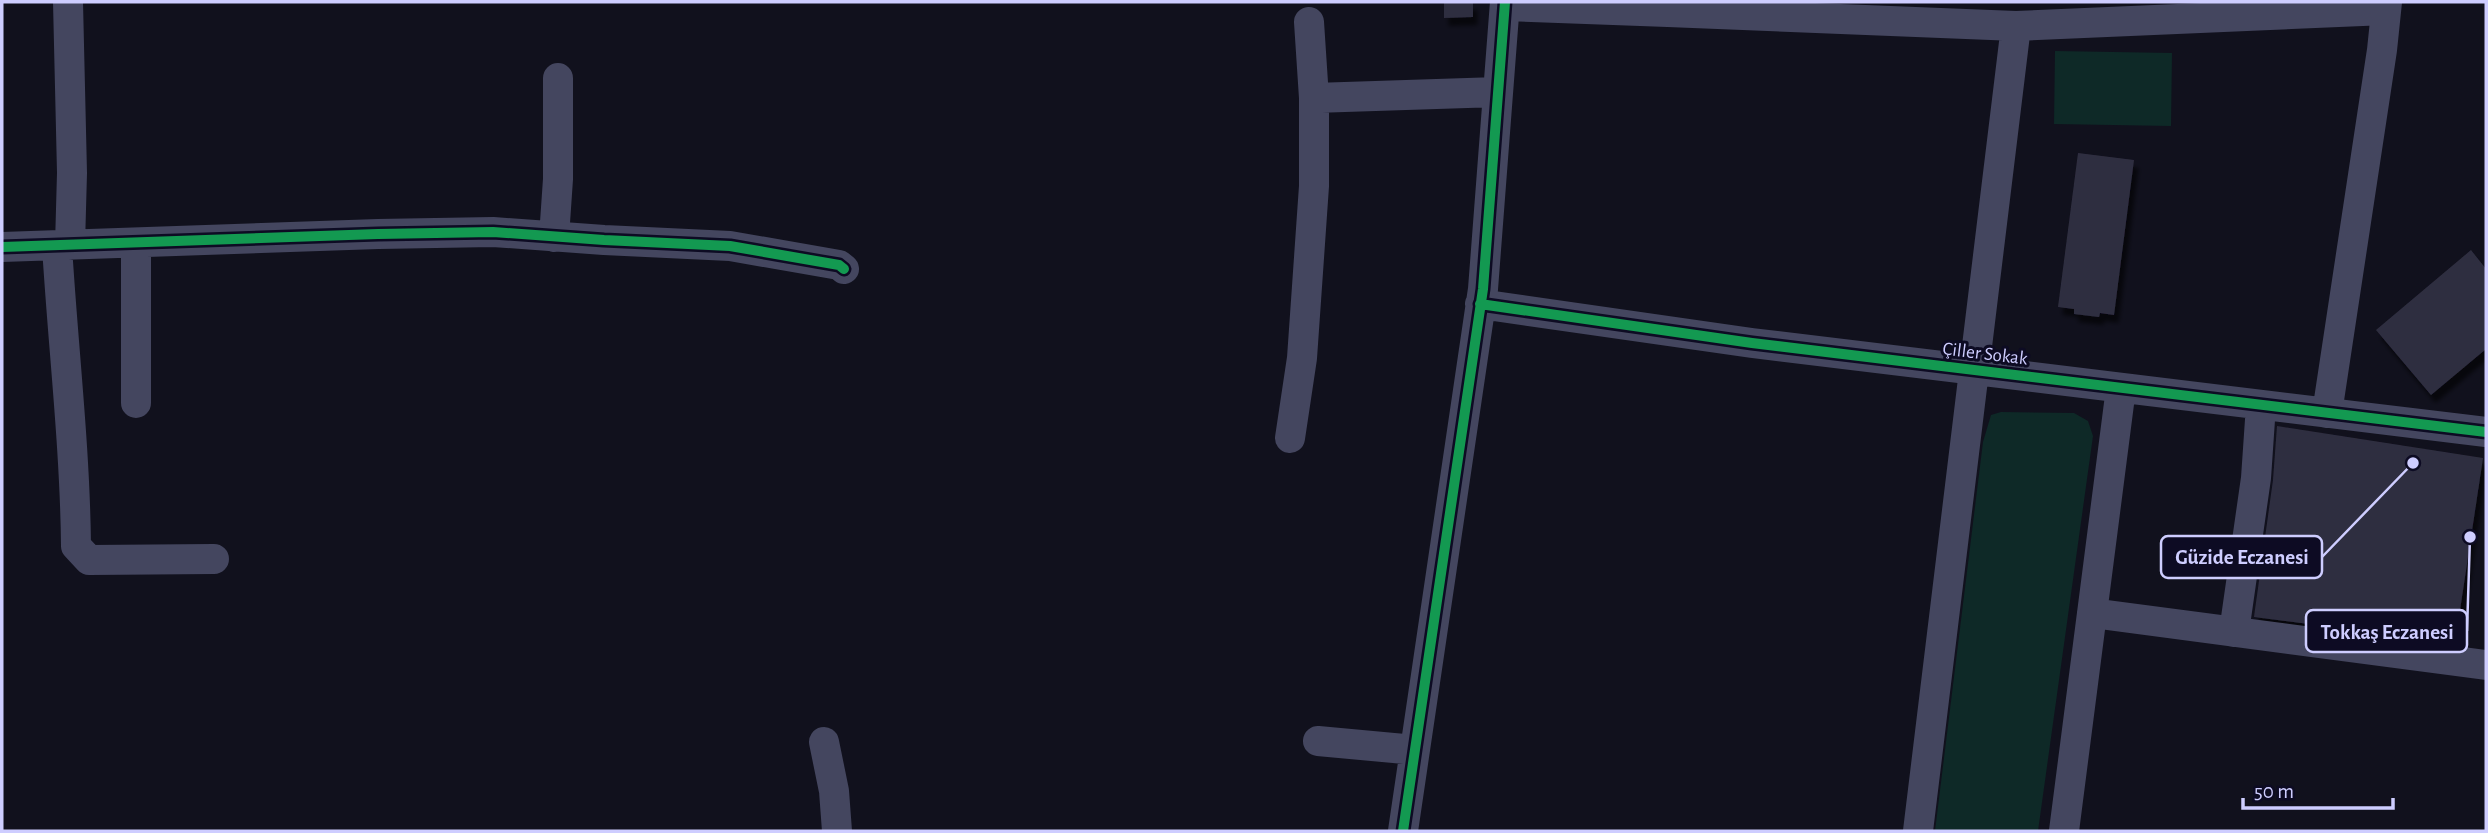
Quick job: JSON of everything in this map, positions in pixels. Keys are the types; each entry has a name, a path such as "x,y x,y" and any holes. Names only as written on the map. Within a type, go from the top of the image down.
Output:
{"street":[{"path":"68,2 72,173 63,246 63,354 75,469 76,546 89,560 214,559"},
{"path":"1404,831 1480,304 1505,4 1668,7 2015,26 2227,9 2386,6 2327,413"},
{"path":"1290,438 1302,358 1314,186 1314,98 1309,22"},
{"path":"1918,831 2015,26"},
{"path":"554,237 558,179 558,78"},
{"path":"1314,98 1498,92"},
{"path":"2,247 493,232 730,246 839,265 844,269"},
{"path":"136,244 136,403"},
{"name":"Çiller Sokak","path":"1480,304 1752,342 2486,432"},
{"path":"2064,831 2121,388"},
{"path":"2234,632 2256,478 2261,405"},
{"path":"2092,613 2486,660"},
{"path":"1318,741 1415,750"},
{"path":"824,742 834,791 836,831"}],"green space":[{"path":"2055,51 2172,53 2171,126 2054,124"},
{"path":"2001,412 2074,413 2088,421 2093,436 2038,831 1935,831 1983,442 1991,415"}],"building":[{"path":"1444,2 1473,2 1473,17 1444,18"},
{"path":"2078,153 2134,160 2114,315 2100,313 2099,317 2074,314 2074,309 2058,307"},
{"path":"2471,250 2486,269 2486,349 2431,395 2376,330"},
{"path":"2277,426 2483,458 2455,643 2254,617 2273,480"}],"cycle path":[{"path":"1403,831 1483,289 1505,2"},
{"path":"2,247 493,232 730,246 839,265 844,269"},
{"path":"1480,304 1752,343 2486,432"}],"place":[{"name":"Güzide Eczanesi","path":"2413,463"},
{"name":"Tokkaş Eczanesi","path":"2470,537"}]}
